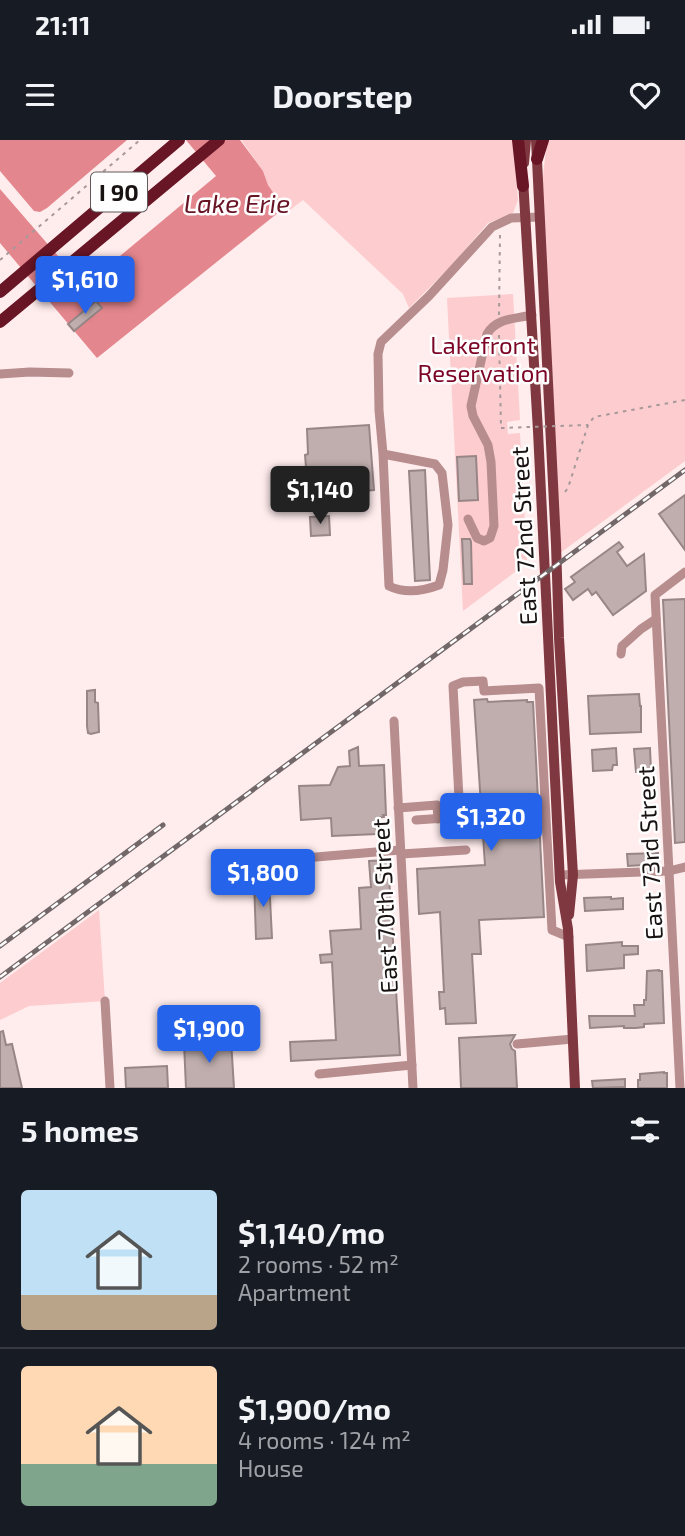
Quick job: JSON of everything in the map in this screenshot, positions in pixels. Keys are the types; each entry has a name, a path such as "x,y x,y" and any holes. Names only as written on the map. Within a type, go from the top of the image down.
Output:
{"highway":[{"name":"I 90","path":"0,322 219,140"},
{"path":"187,167 227,140"},
{"path":"518,140 523,187"},
{"path":"537,159 543,140"},
{"name":"I 90","path":"3,290 175,144"}],"main road":[{"name":"East 72nd Street","path":"526,140 523,187 532,315 560,875 568,933 575,1088"},
{"name":"East 72nd Street","path":"536,140 573,875 568,933"},
{"path":"532,315 545,315"}],"street":[{"path":"383,454 435,464 442,473 448,525 443,570 439,585 426,590 399,591 390,586 379,411 378,354 381,342 429,296 492,227 511,218 540,217"},
{"path":"468,519 477,538 484,541 490,538 494,526 490,454 471,406 487,334 490,328 499,322 532,315"},
{"path":"0,374 69,373"},
{"path":"621,654 622,646 656,617 655,595 685,572"},
{"name":"East 73rd Street","path":"656,617 680,1088"},
{"path":"416,820 460,817 453,686 463,682 484,681 484,691 539,688 552,930 568,933"},
{"name":"East 70th Street","path":"394,722 413,1088"},
{"path":"398,808 437,805 438,819"},
{"path":"280,860 466,850"},
{"path":"560,875 669,871 685,867"},
{"path":"105,1001 110,1088"},
{"path":"517,1044 573,1040"},
{"path":"318,1074 412,1065"}],"path":[{"path":"0,260 140,140"},
{"path":"565,492 588,425 594,417 685,400"},
{"path":"501,428 588,425"}],"green space":[{"path":"243,140 513,140 518,200 513,213 488,223 450,267 409,308 403,294 303,200 290,210 284,208"},
{"path":"547,140 685,140 685,461 560,553 541,195"},
{"name":"Lakefront Reservation","path":"513,294 520,420 507,422 508,434 520,433 527,563 463,611 447,298"},
{"path":"99,910 105,1001 29,1006 0,1020 0,983"}],"water":[{"name":"Lake Erie","path":"0,140 127,140 40,212 34,211 0,171"},
{"name":"Lake Erie","path":"186,140 240,140 263,171 268,185 284,208 97,358 0,243 0,189 84,286 216,176"}],"building":[{"path":"96,301 102,308 74,331 68,324"},
{"path":"369,425 374,490 362,491 362,505 333,507 332,492 311,494 305,455 308,454 307,429"},
{"path":"476,456 478,500 459,501 457,457"},
{"path":"425,470 430,580 415,581 409,471"},
{"path":"685,495 685,550 659,514"},
{"path":"329,516 330,535 311,536 310,517"},
{"path":"462,539 470,539 471,542 472,584 464,584"},
{"path":"619,542 623,547 617,552 627,566 644,554 646,591 613,615 596,592 592,595 588,589 573,600 565,589 575,582 571,577"},
{"path":"685,599 685,842 675,843 663,600"},
{"path":"95,690 99,732 91,734 88,733 87,726 87,691"},
{"path":"639,694 641,732 590,734 588,696"},
{"path":"487,699 488,702 533,702 544,917 479,920 481,954 472,954 476,1023 446,1024 445,1008 440,1009 439,992 444,992 440,912 419,914 417,869 485,865 474,700"},
{"path":"358,747 359,766 384,765 386,815 376,818 377,834 332,836 331,818 301,820 299,786 330,785 338,767 350,766 349,751"},
{"path":"616,748 617,765 613,765 612,770 593,771 592,750"},
{"path":"650,748 651,771 636,772 634,749"},
{"path":"658,853 659,864 628,866 627,854"},
{"path":"388,860 400,1055 291,1061 290,1042 336,1040 332,962 321,963 320,955 332,954 330,931 361,929 359,888 371,887 369,861"},
{"path":"269,879 272,938 256,939 254,880"},
{"path":"584,898 623,898 623,909 585,911"},
{"path":"622,942 622,946 638,946 638,954 624,955 624,968 587,971 586,945"},
{"path":"647,971 662,971 664,1023 644,1024 644,1027 636,1028 590,1028 589,1016 635,1016 634,1005 644,1005 646,1000"},
{"path":"3,1031 6,1045 12,1044 22,1088 0,1088 0,1032"},
{"path":"515,1035 510,1044 515,1051 517,1088 461,1088 459,1038"},
{"path":"231,1040 234,1088 186,1088 184,1043"},
{"path":"167,1066 168,1088 126,1088 125,1068"},
{"path":"667,1073 667,1088 638,1088 640,1074"},
{"path":"625,1079 625,1087 593,1088 592,1081"}],"railway":[{"path":"0,977 685,470"},
{"path":"0,946 163,825"}]}
